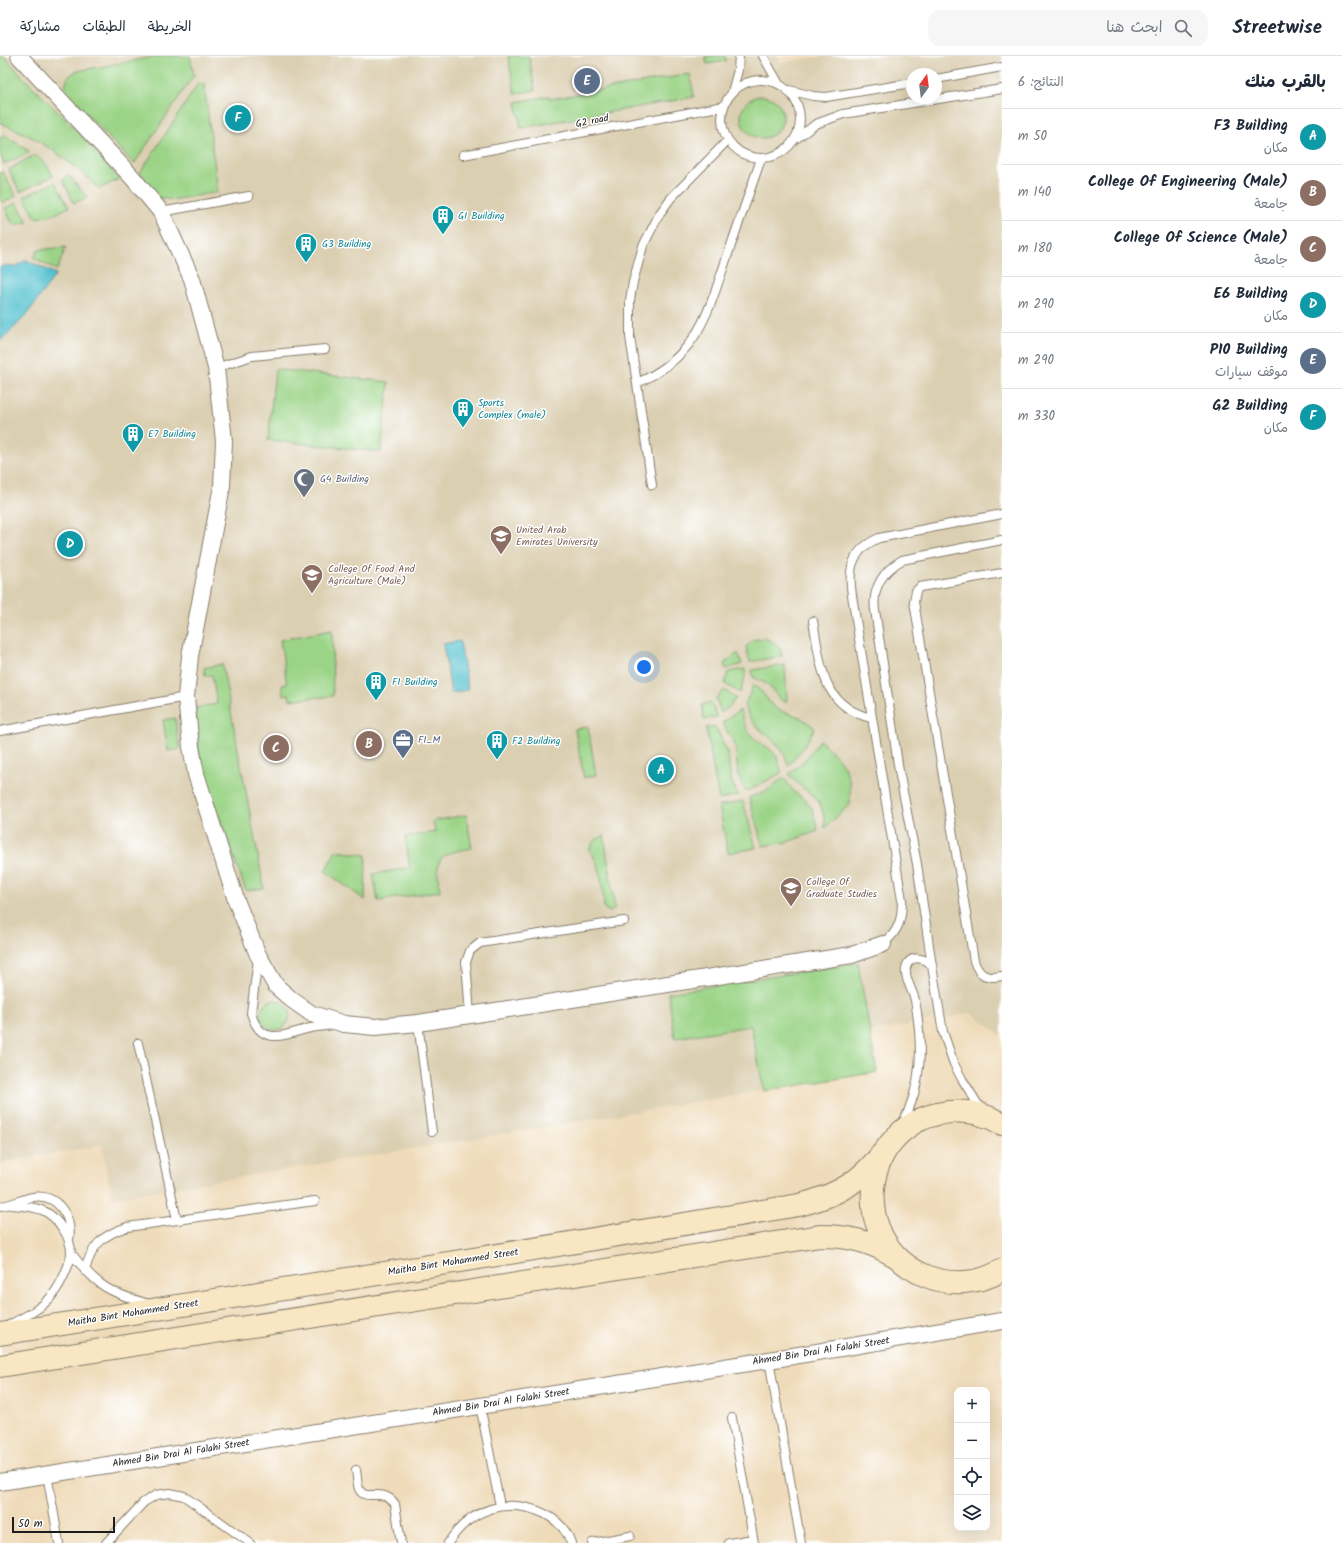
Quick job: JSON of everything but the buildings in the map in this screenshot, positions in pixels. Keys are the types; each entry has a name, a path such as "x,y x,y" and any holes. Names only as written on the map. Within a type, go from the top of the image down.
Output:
{"main road":[{"path":"993,1120 957,1111 930,1116 917,1121 905,1129 891,1143 880,1160 872,1189 872,1204 880,1233 888,1246 907,1266 919,1273 945,1281 972,1281 985,1278 1002,1270"},
{"name":"Maitha Bint Mohammed Street","path":"0,1334 799,1205 820,1200 840,1191 858,1180 874,1165 891,1143"},
{"path":"0,1366 820,1236 840,1236 860,1240 880,1247 897,1257"}],"street":[{"path":"19,56 132,177 161,212 192,280 216,368 224,441 222,486 190,656 186,697 191,748 196,774 236,900 258,955 276,986 292,1000 312,1014 344,1024 375,1027 418,1023 852,955 882,944"},
{"name":"Ahmed Bin Drai Al Falahi Street","path":"0,1482 769,1360 1002,1321"}],"lane":[{"path":"739,56 738,70 731,93 724,106 722,118 723,129 728,140 737,150 748,156 761,158 774,156 785,150 804,132 816,124 843,114 1002,89"},
{"path":"763,56 778,84"},
{"path":"942,78 1002,67"},
{"path":"731,93 739,86 748,82 764,80 778,84 788,90 813,96 826,97 906,84"},
{"path":"788,90 795,98 800,109 801,120 799,131 794,141"},
{"name":"G2 road","path":"463,155 724,106"},
{"path":"652,485 630,337 630,306 633,282 643,246 660,213 672,198 728,140"},
{"path":"637,384 650,378 672,362 691,343 702,325 710,306 761,158"},
{"path":"161,212 249,196"},
{"path":"216,368 252,356 326,350"},
{"path":"882,944 893,936 899,925 902,913 902,900 871,718 850,578 851,568 859,552 872,541 879,538 1002,514"},
{"path":"993,1120 962,1079 948,1048 941,1019 917,864 899,771 874,610 874,598 881,578 890,568 902,560 1002,540"},
{"path":"1002,573 920,587 916,591 914,602 974,961 976,967 985,976 992,978 1002,976"},
{"path":"813,621 823,671 831,692 845,707 853,712 871,718"},
{"path":"0,731 186,697"},
{"path":"470,1015 466,962 470,951 480,943 624,921"},
{"path":"258,955 251,1013 253,1020 260,1030 266,1034 279,1037 309,1029 344,1024"},
{"path":"891,1143 910,1109 918,1082 920,1068 920,1040 915,1000 906,970 908,964 917,958 923,958 932,966"},
{"path":"418,1023 432,1132"},
{"path":"138,1043 177,1220"},
{"path":"11,1205 35,1196 47,1198 58,1204 63,1209 69,1221 69,1243"},
{"path":"85,1271 88,1258 95,1247 104,1238 115,1231 127,1227 315,1201"},
{"path":"0,1206 11,1205 36,1208 46,1212 62,1227 69,1243 71,1254 63,1278 51,1297 34,1312 0,1330"},
{"path":"71,1254 85,1271 102,1286 112,1292 165,1308"},
{"path":"769,1360 801,1543"},
{"path":"480,1405 500,1506"},
{"path":"729,1543 753,1541 732,1418"},
{"path":"356,1470 360,1490 364,1494 369,1496 386,1495 395,1504 402,1543"},
{"path":"47,1474 58,1543"},
{"path":"106,1543 144,1502 156,1496 170,1493 184,1496 250,1543"},
{"path":"448,1543 460,1526 478,1514 500,1506 526,1507 551,1517 560,1524 568,1534 571,1543"},
{"path":"592,1543 630,1536"}],"shaded area":[{"name":"United Arab Emirates University","path":"0,56 779,56 780,63 824,56 1002,56 1002,1036 971,1013 870,1032 877,1072 112,1198 102,1145 0,1163"}],"green space":[{"path":"0,56 4,56 80,134 119,179 99,189 77,168 53,150 27,135 0,123"},
{"path":"159,56 190,56 194,75 134,164 68,94 66,90 66,81 70,75 77,71"},
{"path":"508,56 529,56 535,90 515,94"},
{"path":"705,56 725,56 726,61 707,64"},
{"path":"690,74 694,97 521,128 516,102 549,96 550,99"},
{"path":"198,84 204,84 218,192 172,200 157,197 140,173"},
{"path":"762,96 777,102 783,117 777,132 762,138 747,132 741,117 747,102"},
{"path":"5,135 30,152 4,164 0,155 0,138"},
{"path":"35,155 47,165 53,176 20,192 9,170"},
{"path":"3,172 16,196 3,203 0,198 0,173"},
{"path":"68,175 87,197 74,203 62,179"},
{"path":"55,182 69,207 53,215 36,218 24,197"},
{"path":"17,203 28,222 13,225 5,208"},
{"path":"66,247 57,270 34,258 38,250"},
{"path":"275,369 389,382 381,452 268,440"},
{"path":"332,630 333,696 290,700 289,694 283,695 282,685 287,684 280,640"},
{"path":"764,638 776,644 780,649 782,656 750,662 746,647 753,640"},
{"path":"738,653 742,664 726,669 724,664"},
{"path":"222,664 264,888 246,891 202,769 199,754 195,708 217,704 212,675 205,676 204,668"},
{"path":"785,665 787,701 783,702 767,684 753,677 752,670"},
{"path":"745,669 745,677 740,693 725,684 728,672"},
{"path":"753,685 762,692 771,704 778,710 800,717 815,728 803,748 788,766 779,747 754,723 749,715 745,705"},
{"path":"724,690 736,698 730,706 721,713 716,698"},
{"path":"711,702 717,717 704,720 702,705"},
{"path":"740,710 744,724 750,733 757,741 774,753 781,773 746,792 738,775 735,744 722,723"},
{"path":"175,718 180,749 168,751 163,720"},
{"path":"715,726 727,752 731,781 739,795 719,800 706,728"},
{"path":"588,727 596,775 584,778 575,729"},
{"path":"820,740 835,754 845,768 850,784 849,805 825,828 824,816 818,801 789,774 806,759"},
{"path":"784,777 793,791 804,799 812,808 818,831 787,842 763,846 749,798 768,790"},
{"path":"743,801 756,848 728,853 719,806"},
{"path":"466,815 472,848 452,852 441,859 438,870 440,891 378,901 373,874 410,868 405,837 435,832 433,821"},
{"path":"604,835 615,908 611,912 606,910 604,907 599,870 597,863 589,850 594,841"},
{"path":"336,851 366,855 365,900 325,871"},
{"path":"858,963 877,1072 764,1091 751,1026 675,1038 668,993"},
{"path":"275,1000 286,1004 290,1015 286,1026 275,1030 264,1026 260,1015 264,1004"}],"water":[{"path":"26,260 56,274 25,317 0,341 0,267 9,265 15,267"},
{"path":"460,641 468,690 451,693 443,644"}],"place":[{"name":"P10 Building","path":"587,81"},
{"name":"G2 Building","path":"238,118"},
{"name":"G1 Building","path":"443,236"},
{"name":"G3 Building","path":"306,264"},
{"name":"Sports Complex (male)","path":"463,428"},
{"name":"E7 Building","path":"133,454"},
{"name":"G4 Building","path":"304,498"},
{"name":"E6 Building","path":"70,544"},
{"name":"United Arab Emirates University","path":"501,556"},
{"name":"College Of Food And Agriculture (Male)","path":"312,594"},
{"name":"F1 Building","path":"376,702"},
{"name":"College Of Engineering (Male)","path":"369,744"},
{"name":"College Of Science (Male)","path":"276,748"},
{"name":"F1_M","path":"403,760"},
{"name":"F2 Building","path":"497,760"},
{"name":"F3 Building","path":"661,770"},
{"name":"College Of Graduate Studies","path":"791,908"}]}
